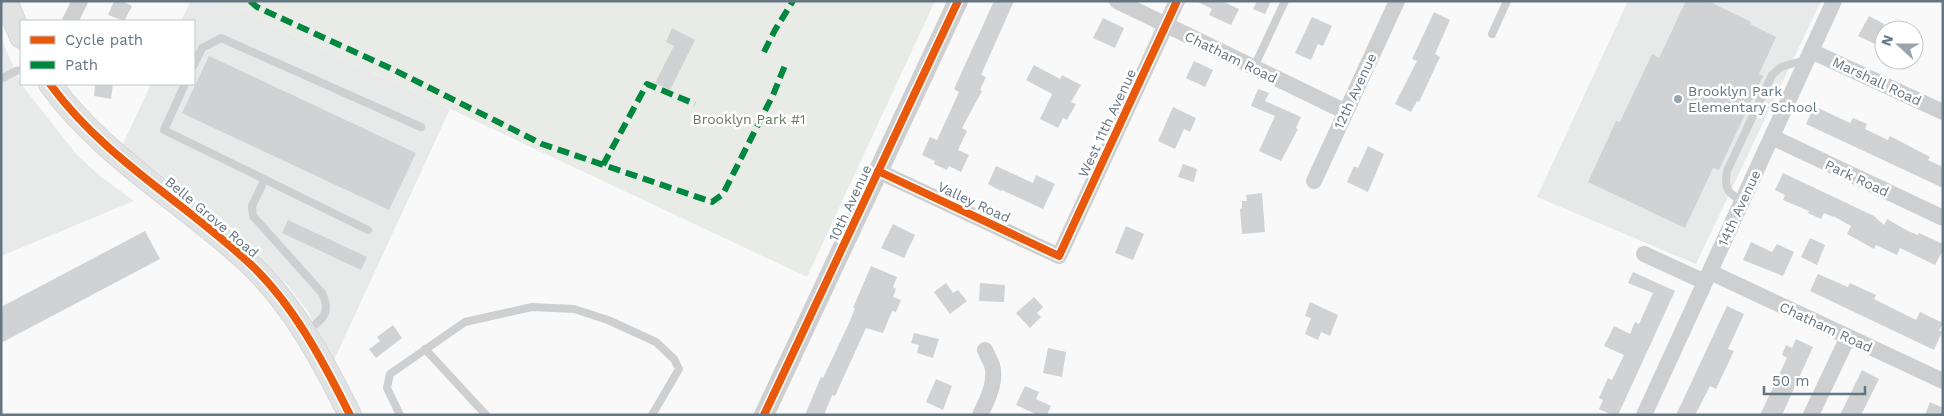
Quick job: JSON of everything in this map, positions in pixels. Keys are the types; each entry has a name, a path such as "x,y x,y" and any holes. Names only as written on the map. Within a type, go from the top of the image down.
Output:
{"main road":[{"path":"6,1 20,35"},
{"name":"Belle Grove Road","path":"51,85 62,100 99,138 128,164 212,230 249,262 280,297 304,332 334,382 350,415"}],"street":[{"path":"70,20 80,1"},
{"name":"10th Avenue","path":"764,415 958,1"},
{"name":"Chatham Road","path":"1116,1 1346,112"},
{"name":"West 11th Avenue","path":"1059,256 1177,1"},
{"name":"12th Avenue","path":"1314,181 1397,1"},
{"name":"14th Avenue","path":"1644,415 1834,1"},
{"name":"Marshall Road","path":"1809,55 1943,112"},
{"name":"Park Road","path":"1772,138 1943,218"},
{"name":"Valley Road","path":"878,171 1059,256"},
{"name":"Chatham Road","path":"1644,254 1707,277 1848,337 1943,381"},
{"path":"1811,415 1848,337"},
{"path":"980,415 992,383 992,366 985,350"}],"lane":[{"path":"1254,68 1285,1"},
{"path":"1492,34 1507,1"},
{"path":"195,63 202,48 221,38 421,127"},
{"path":"1743,201 1729,193 1726,187 1727,171 1772,75 1781,67 1809,55"},
{"path":"1,79 20,70"},
{"path":"185,85 164,130 368,230"},
{"path":"265,180 252,206 252,216 322,293 326,301 326,312 322,320 304,332"},
{"path":"400,415 387,388 390,374 465,322 532,306 574,309 608,320 656,342 674,359 680,369 652,415"},
{"path":"425,349 486,415"}],"shaded area":[{"path":"191,1 221,1 450,109 334,360 309,313 289,287 258,253 220,217 122,146 151,85 195,85 195,20 182,20"},
{"name":"Brooklyn Park Elementary School","path":"1628,1 1821,1 1696,264 1537,197"},
{"path":"1,38 20,85 77,155 100,176 134,201 1,256"}],"green space":[{"name":"Brooklyn Park #1","path":"221,1 935,1 807,277"}],"building":[{"path":"114,1 122,1 132,6 125,20 108,15"},
{"path":"994,1 1014,1 981,75 986,77 980,90 982,91 962,128 967,131 958,150 969,155 961,172 949,166 947,170 934,164 935,161 922,155 930,137 937,140 959,92 954,89"},
{"path":"1196,1 1222,1 1239,9 1231,25 1209,15 1212,9"},
{"path":"1257,1 1271,1 1265,14 1253,9"},
{"path":"1686,1 1708,1 1751,22 1750,24 1776,37 1759,74 1763,76 1719,170 1713,168 1685,228 1588,182 1616,121 1620,122 1652,54 1659,58"},
{"path":"1434,12 1450,20 1435,54 1440,57 1419,102 1417,101 1411,112 1395,104 1417,61 1412,59"},
{"path":"1869,16 1876,20 1874,20 1874,44 1858,36"},
{"path":"1312,17 1332,26 1323,46 1318,44 1311,60 1295,53"},
{"path":"1103,18 1124,28 1115,48 1093,38"},
{"path":"672,28 695,40 670,90 655,83 674,46 666,42"},
{"path":"209,56 416,153 389,210 182,113"},
{"path":"1194,61 1213,70 1205,87 1186,78"},
{"path":"1034,65 1060,79 1062,75 1081,85 1071,102 1076,104 1067,120 1063,118 1058,128 1040,119 1052,94 1026,80"},
{"path":"95,85 113,85 111,99 94,96"},
{"path":"1258,89 1269,93 1265,101 1301,117 1296,128 1298,129 1281,161 1259,151 1275,116 1251,106"},
{"path":"1814,106 1850,123 1853,118 1867,124 1865,129 1888,140 1890,136 1930,157 1928,160 1943,167 1943,188 1806,124"},
{"path":"1173,107 1196,118 1190,132 1184,129 1175,149 1158,141"},
{"path":"1368,146 1384,154 1368,192 1347,182 1354,166 1358,168"},
{"path":"1183,164 1197,169 1194,182 1178,177"},
{"path":"996,166 1033,183 1036,175 1055,184 1043,209 988,184"},
{"path":"1783,173 1874,216 1884,225 1887,219 1908,231 1918,235 1919,233 1943,244 1943,250 1935,265 1900,248 1897,255 1876,245 1874,249 1847,234 1851,226 1833,216 1824,213 1821,219 1808,213 1809,211 1783,200 1785,195 1775,190"},
{"path":"1262,193 1265,232 1242,234 1240,209 1242,208 1242,201 1247,201 1246,195"},
{"path":"288,220 367,257 361,270 282,233"},
{"path":"893,224 915,235 904,258 881,248"},
{"path":"1126,226 1144,234 1133,260 1115,253"},
{"path":"145,231 160,259 1,343 1,307"},
{"path":"1810,238 1825,245 1817,265 1801,257"},
{"path":"1751,242 1772,252 1777,244 1794,252 1783,276 1743,260"},
{"path":"871,266 897,277 893,287 896,289 893,297 901,300 896,312 892,311 883,333 866,328 835,396 832,395 824,415 805,415 821,377 823,378 850,321 855,308 853,308"},
{"path":"1633,272 1675,291 1618,415 1612,415 1599,409 1603,400 1599,398 1608,378 1612,380 1624,355 1604,346 1614,326 1630,334 1635,322 1639,324 1653,293 1628,283"},
{"path":"1818,274 1848,287 1850,283 1876,295 1874,299 1916,320 1920,312 1943,323 1939,330 1942,332 1934,350 1810,291"},
{"path":"946,283 953,293 958,290 967,301 950,314 934,292"},
{"path":"980,283 1005,285 1004,302 979,301"},
{"path":"1034,297 1043,307 1037,313 1041,317 1030,328 1016,313"},
{"path":"1310,302 1338,315 1330,336 1321,332 1318,340 1305,334 1311,318 1305,316"},
{"path":"1727,306 1744,314 1728,349 1734,351 1716,389 1710,386 1695,415 1676,415"},
{"path":"393,325 402,338 376,358 369,349 380,341 377,337"},
{"path":"914,333 939,339 933,358 917,353 919,345 911,343"},
{"path":"1796,339 1813,347 1782,415 1760,415 1787,358 1782,355 1786,345 1792,348"},
{"path":"1048,348 1066,352 1062,377 1043,373"},
{"path":"1862,370 1879,379 1861,415 1840,415"},
{"path":"936,379 952,386 943,410 926,402"},
{"path":"1025,386 1039,392 1036,399 1051,406 1047,415 1038,415 1016,405"},
{"path":"1930,402 1943,408 1943,415 1925,415"}],"marked path":[{"path":"250,1 257,7 394,70 542,144 712,202 723,194 773,95 786,63"},
{"path":"764,52 793,1"},
{"path":"603,165 647,84 695,104"}],"cycle path":[{"path":"764,415 958,1"},
{"path":"878,171 1059,256 1177,1"},
{"path":"51,85 71,110 118,156 222,239 263,277 305,333 350,415"}],"place":[{"name":"Brooklyn Park Elementary School","path":"1678,99"}]}
